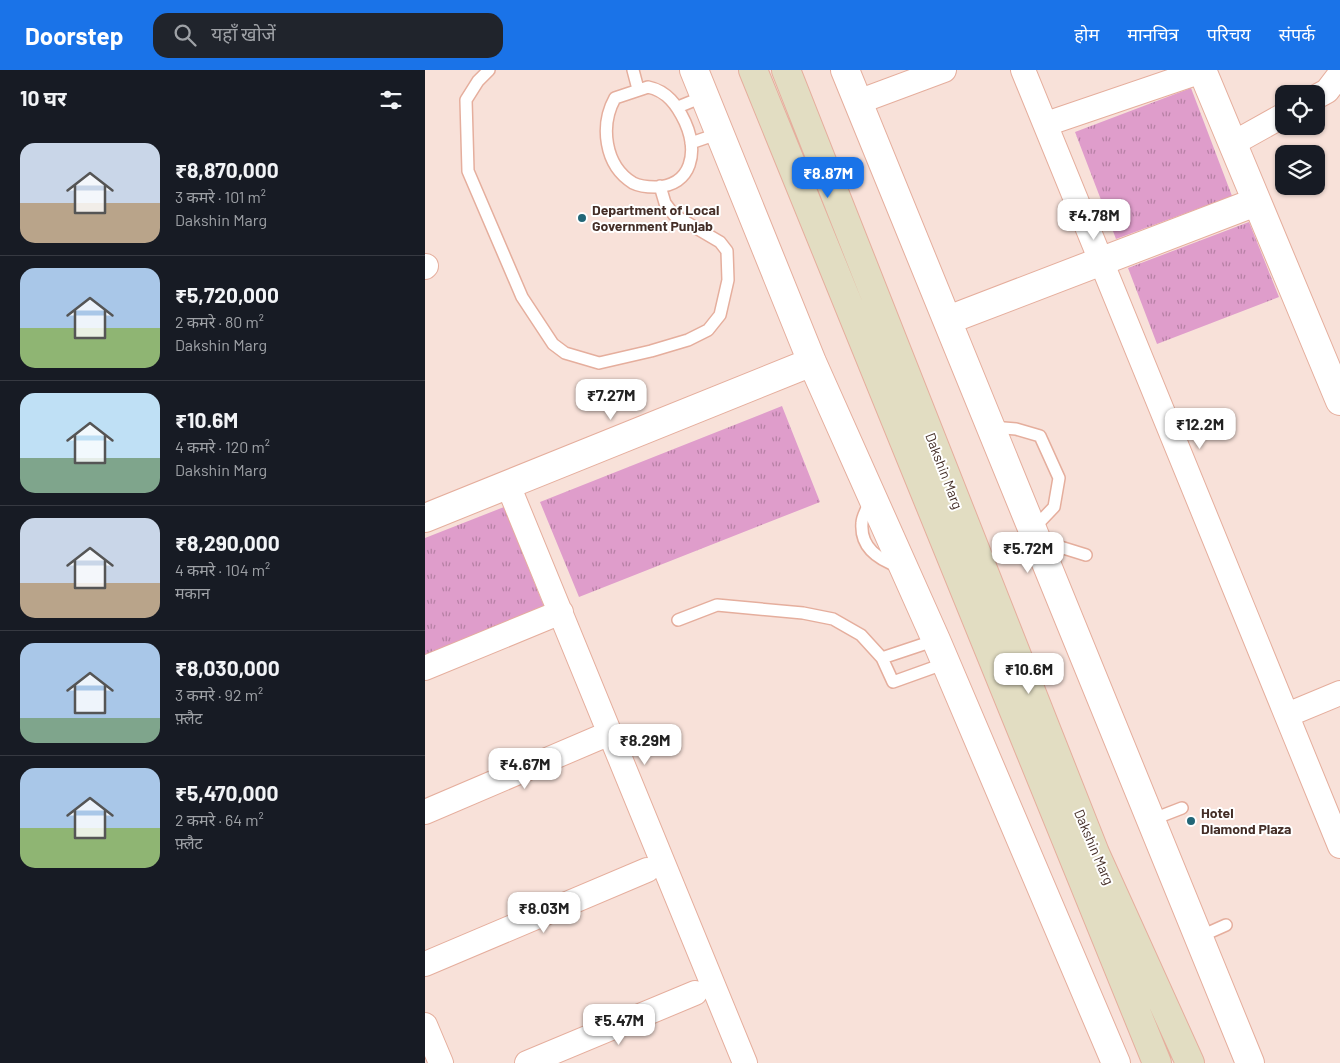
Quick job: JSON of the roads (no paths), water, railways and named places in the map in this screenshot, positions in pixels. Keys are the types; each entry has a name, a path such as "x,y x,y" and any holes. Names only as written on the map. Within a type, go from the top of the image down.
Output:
{"main road":[{"name":"Dakshin Marg","path":"753,70 1157,1063"},
{"name":"Dakshin Marg","path":"787,70 1095,853 1190,1063"}],"street":[{"path":"694,70 812,362 941,651 1116,1063"},
{"path":"845,70 1251,1063"},
{"path":"858,102 944,70"},
{"path":"1023,70 1340,846"},
{"path":"1046,124 1202,70 1340,401"},
{"path":"1325,92 1340,74"},
{"path":"1232,144 1275,120"},
{"path":"947,320 1256,202"},
{"path":"425,518 812,362"},
{"path":"508,484 745,1063"},
{"path":"425,668 561,612"},
{"path":"1287,714 1340,693"},
{"path":"425,812 610,733"},
{"path":"425,964 647,870"},
{"path":"527,1063 695,993"},
{"path":"425,1025 441,1063"}],"lane":[{"path":"489,70 478,81 465,100 468,171 522,297 553,344 565,353 599,363 651,351 688,340 708,330 720,316 728,280 727,251 720,242 674,215 665,203 660,186"},
{"path":"633,70 638,89"},
{"path":"648,87 657,89 667,95 678,107 686,124 691,143 692,155 688,168 679,180 660,186 648,187 633,183 622,172 607,144 605,128 608,111 615,98 648,87"},
{"path":"678,107 705,96"},
{"path":"691,143 719,133"},
{"path":"990,427 1016,429 1039,436 1059,478 1054,508 1035,534 1086,556"},
{"path":"678,620 717,605 803,613 833,620 861,635 882,658 893,682 941,651"},
{"path":"882,658 941,651"},
{"path":"1151,820 1182,808"},
{"path":"1199,937 1226,925"}],"place":[{"name":"Department of Local Government Punjab","path":"582,218"},
{"name":"Hotel Diamond Plaza","path":"1191,821"}]}
